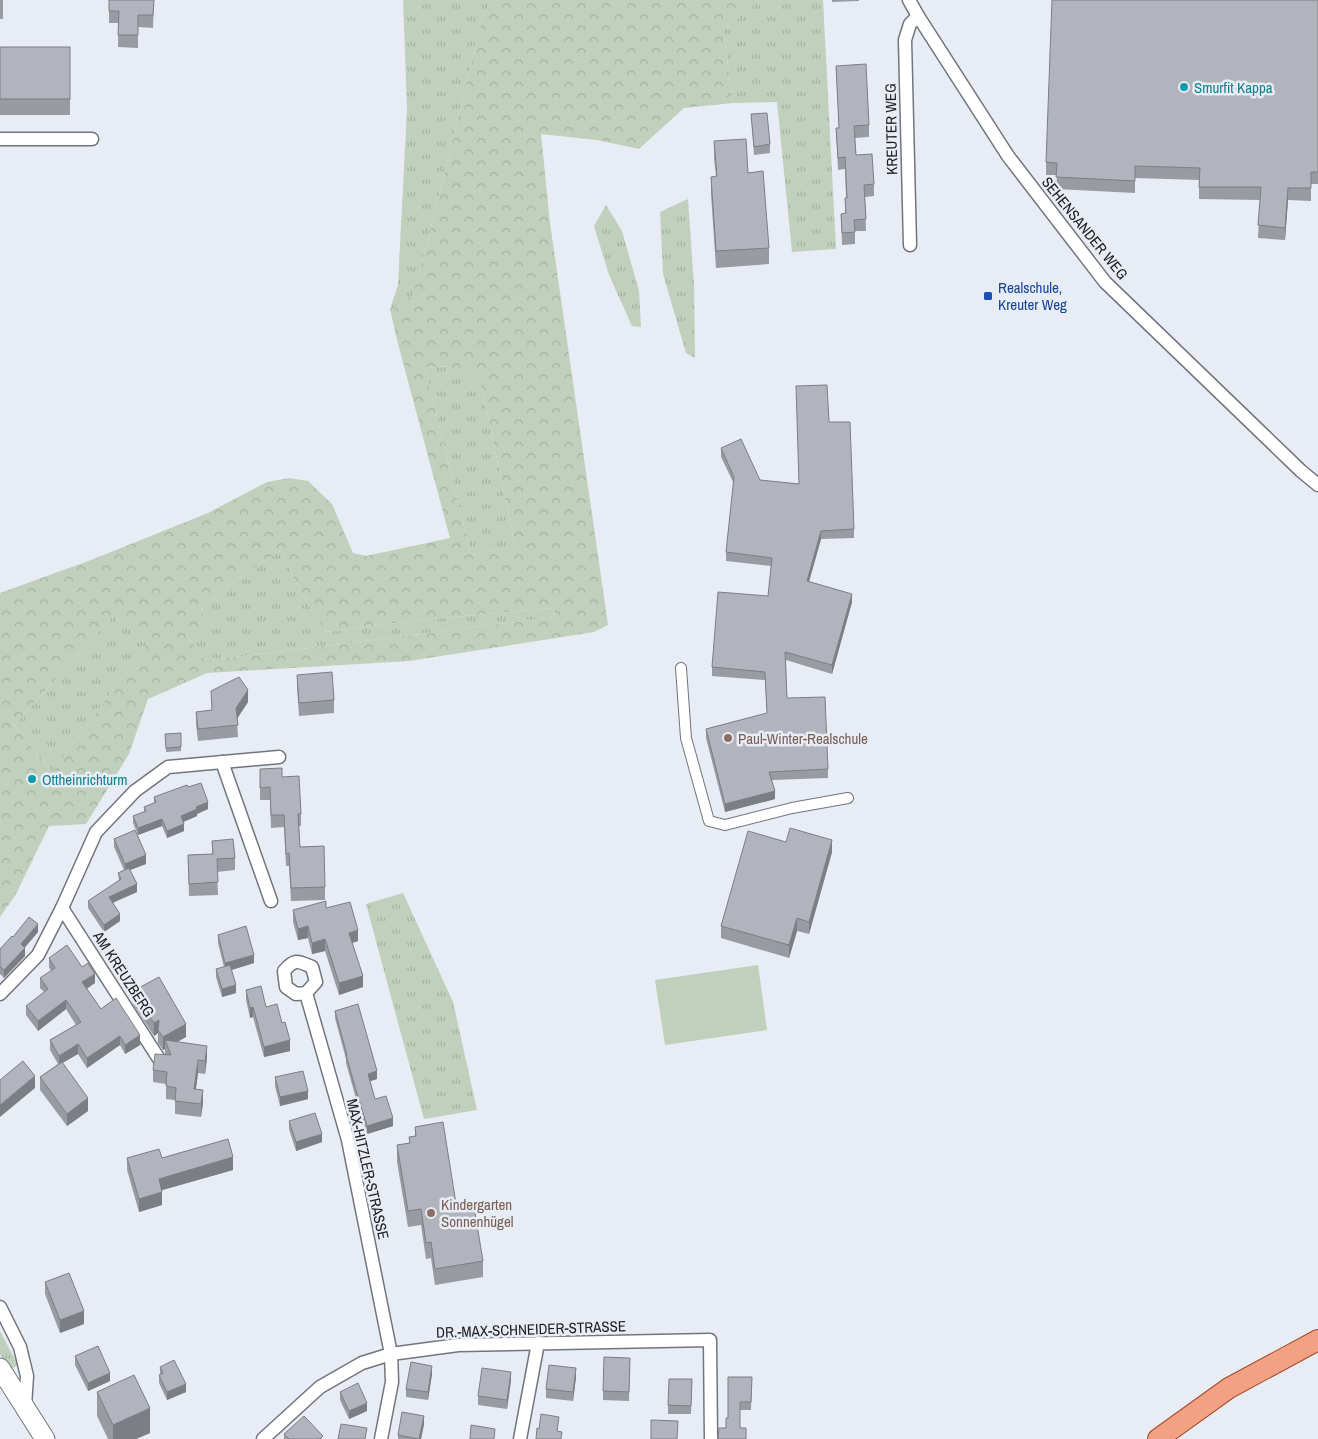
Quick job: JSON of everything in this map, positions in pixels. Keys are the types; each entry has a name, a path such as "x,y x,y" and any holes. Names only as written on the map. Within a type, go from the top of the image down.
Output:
{"main road":[{"path":"1158,1439 1229,1388 1318,1340"},
{"path":"0,1368 44,1439"}],"street":[{"name":"SEHENSANDER WEG","path":"909,0 1008,156 1105,282 1300,471 1318,485"},
{"name":"KREUTER WEG","path":"910,245 905,40 910,24 918,16"},
{"path":"0,139 92,139"},
{"path":"681,668 686,738 709,821 725,825 792,808 848,798"},
{"path":"0,994 38,955 62,908 96,832 135,791 168,767 279,757"},
{"path":"222,762 271,901"},
{"name":"AM KREUZBERG","path":"62,908 159,1058"},
{"name":"MAX-HITZLER-STRASSE","path":"306,993 348,1140 391,1354 392,1382 381,1439"},
{"path":"0,1307 20,1346 27,1376 25,1406"},
{"name":"DR.-MAX-SCHNEIDER-STRASSE","path":"262,1439 320,1387 362,1363 391,1354 458,1345 710,1340 711,1439"},
{"path":"520,1439 538,1343"}],"green space":[{"path":"403,0 492,0 481,22 413,296 390,309 398,285 407,109"},
{"path":"492,0 759,0 723,30 733,103 684,108 639,149 597,140 541,134 550,223 608,625 594,632 409,661 207,673 148,699 129,754 86,824 49,826 16,894 0,917 0,593 91,560 208,513 267,482 289,478 308,481 332,504 353,553 366,556 450,538 390,309 413,295 481,22","holes":["448,366 470,374 482,387 515,546 471,555 425,368","280,551 303,596 326,632 420,620 554,608 555,617 219,659 203,658 186,634 206,627 202,606 245,573","114,615 147,644 52,772 14,725"]},
{"path":"759,0 823,0 836,249 792,252 777,102 733,103 723,30"},
{"path":"688,199 694,285 695,358 686,353 663,274 660,212"},
{"path":"606,205 622,231 639,291 641,327 632,326 609,275 594,226"},
{"path":"448,366 470,374 482,387 515,546 471,555 425,368"},
{"path":"280,551 303,596 326,632 420,620 554,608 555,617 219,659 203,658 186,634 206,626 202,606 245,573"},
{"path":"114,615 147,644 52,772 14,725"},
{"path":"403,893 453,1002 477,1110 424,1119 366,904"},
{"path":"758,965 767,1030 665,1045 655,980"},
{"path":"0,1331 18,1365 10,1370 0,1354"}],"building":[{"path":"109,0 154,0 153,15 138,15 138,35 118,35 119,11 109,11"},
{"name":"Smurfit Kappa","path":"1052,0 1318,0 1318,172 1311,172 1311,188 1288,188 1285,228 1258,225 1261,187 1199,187 1200,168 1135,166 1135,181 1056,177 1057,163 1046,162"},
{"path":"0,47 70,47 70,99 0,99"},
{"path":"866,64 869,125 854,126 856,155 872,154 874,184 864,185 866,219 854,220 855,232 842,233 841,214 846,213 845,198 847,198 845,157 838,158 836,128 839,128 836,66"},
{"path":"767,113 770,144 754,147 751,114"},
{"path":"746,139 748,173 763,171 769,248 716,251 711,177 717,176 714,141"},
{"path":"827,385 829,422 850,422 854,529 821,531 807,581 852,594 832,665 785,652 787,698 825,697 828,769 769,772 775,791 725,804 706,729 767,713 765,672 712,667 718,592 768,596 772,558 726,552 734,477 721,448 741,439 760,480 799,484 796,386"},
{"path":"332,672 334,700 299,703 297,675"},
{"path":"239,677 248,690 236,708 238,725 198,729 196,712 212,710 211,691"},
{"path":"181,733 181,747 166,748 165,734"},
{"path":"282,768 282,777 299,776 301,814 298,814 300,847 324,846 325,887 291,888 289,853 286,854 284,815 271,815 270,787 260,788 260,769"},
{"path":"201,783 208,802 181,816 184,824 167,831 162,819 138,828 133,816 146,811 144,807 156,802 154,797 187,785 188,787"},
{"path":"790,828 832,840 809,922 797,918 789,945 721,926 748,831 786,842"},
{"path":"135,830 146,855 125,864 114,839"},
{"path":"233,839 235,858 217,859 218,882 189,884 188,855 213,854 212,841"},
{"path":"129,868 137,884 109,897 120,914 104,925 88,901 121,879 118,873"},
{"path":"326,901 326,908 350,902 358,930 349,933 363,976 339,983 325,939 312,943 308,926 298,929 293,910"},
{"path":"29,917 38,924 21,944 25,948 4,970 0,966 0,949 13,937"},
{"path":"246,926 254,955 225,963 218,935"},
{"path":"67,945 82,967 88,963 95,974 82,982 101,1009 116,998 140,1035 125,1045 120,1036 87,1058 78,1044 59,1056 50,1040 81,1022 66,1000 38,1021 26,1006 48,989 40,978 55,968 49,958"},
{"path":"230,965 236,985 222,989 216,969"},
{"path":"159,977 186,1024 163,1037 158,1030 159,1020 154,1023 133,991"},
{"path":"261,986 266,1007 277,1004 282,1023 285,1022 290,1040 264,1047 253,1007 250,1008 246,990"},
{"path":"358,1004 377,1071 368,1074 375,1099 386,1096 393,1118 367,1126 335,1011"},
{"path":"165,1040 207,1046 205,1061 198,1060 194,1089 203,1090 201,1104 175,1101 176,1088 166,1086 167,1072 153,1070 155,1054 171,1055"},
{"path":"23,1061 35,1076 0,1105 0,1080"},
{"path":"62,1062 88,1098 67,1114 40,1077"},
{"path":"303,1071 308,1091 280,1097 275,1077"},
{"path":"315,1113 322,1134 296,1142 289,1121"},
{"path":"443,1122 457,1210 474,1207 483,1261 435,1269 431,1242 426,1243 421,1209 408,1211 397,1145 410,1143 409,1137 416,1136 415,1127"},
{"path":"228,1139 233,1157 159,1179 162,1192 139,1199 127,1158 159,1149 162,1158"},
{"path":"69,1273 84,1311 60,1320 45,1282"},
{"path":"98,1346 110,1373 88,1383 75,1356"},
{"path":"604,1357 630,1358 629,1392 603,1391"},
{"path":"174,1360 186,1384 167,1392 159,1375 163,1373 160,1367"},
{"path":"411,1362 432,1366 428,1392 406,1389"},
{"path":"549,1365 576,1368 573,1392 546,1389"},
{"path":"482,1368 511,1372 507,1400 478,1396"},
{"path":"134,1375 150,1408 113,1425 97,1392"},
{"path":"728,1377 752,1377 751,1402 740,1402 740,1428 746,1428 746,1439 718,1439 719,1428 726,1428 726,1418 728,1418"},
{"path":"669,1379 692,1379 691,1406 668,1405"},
{"path":"358,1383 367,1403 349,1411 340,1392"},
{"path":"402,1412 424,1416 419,1439 398,1435"},
{"path":"541,1414 559,1417 557,1431 562,1432 561,1439 536,1439"},
{"path":"304,1416 323,1436 320,1439 289,1439 284,1434"},
{"path":"651,1420 678,1421 677,1439 651,1439"},
{"path":"341,1424 367,1428 365,1439 338,1439"},
{"path":"471,1425 495,1429 494,1439 470,1439"}],"place":[{"name":"Smurfit Kappa","path":"1184,87"},
{"name":"Realschule, Kreuter Weg","path":"988,296"},
{"name":"Paul-Winter-Realschule","path":"728,738"},
{"name":"Ottheinrichturm","path":"32,779"},
{"name":"Kindergarten Sonnenhügel","path":"431,1213"}]}
